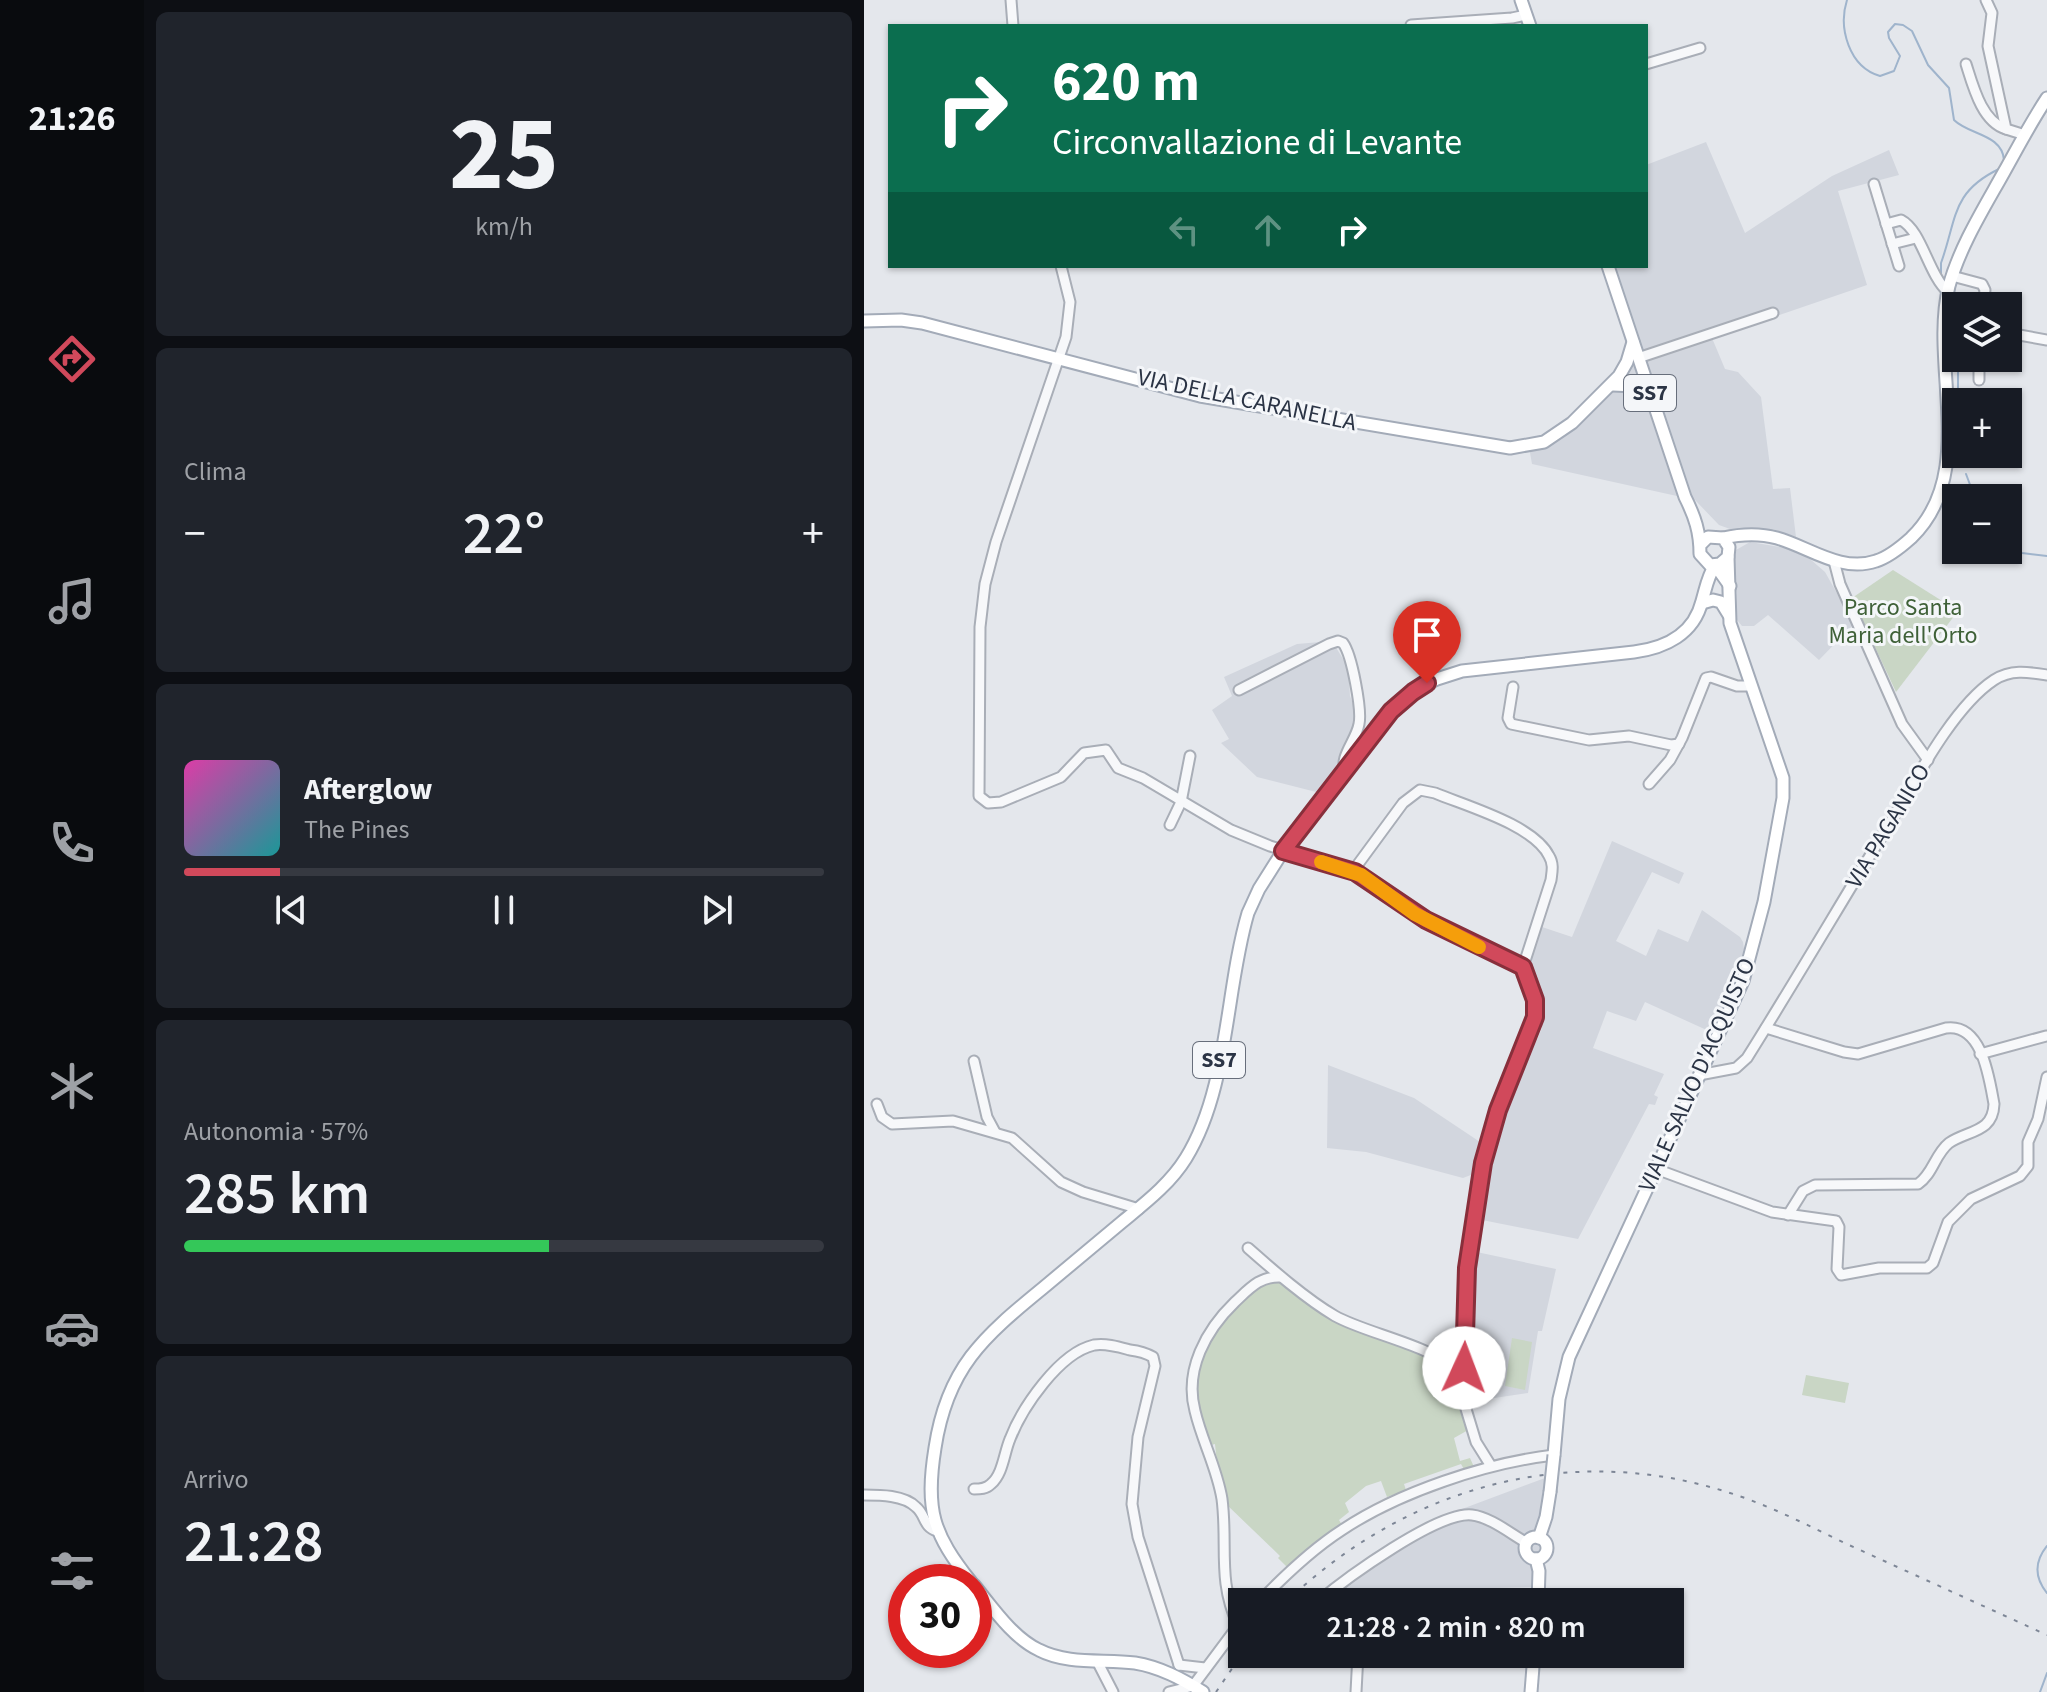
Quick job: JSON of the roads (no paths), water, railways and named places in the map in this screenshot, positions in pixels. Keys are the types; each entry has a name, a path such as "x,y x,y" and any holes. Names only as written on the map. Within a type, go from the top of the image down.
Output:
{"main road":[{"path":"1521,0 1528,21"},
{"path":"1948,292 1952,276 1982,211 2047,98"},
{"name":"SS7","path":"959,1564 937,1531 931,1484 936,1442 946,1403 964,1366 991,1331 1139,1209 1178,1170 1200,1129 1215,1081 1246,917 1256,894 1283,851 1391,711 1432,681 1474,669 1634,652 1660,646 1683,634 1693,623 1702,603 1704,589 1696,519 1685,497 1609,268"},
{"name":"VIA DELLA CARANELLA","path":"864,321 922,323 1210,398 1506,448 1531,446 1555,436 1640,364"},
{"name":"VIA DELLA CARANELLA","path":"1613,385 1626,364 1633,342"},
{"path":"1701,544 1718,537 1755,535 1787,541 1834,561 1862,564 1888,555 1920,528 1937,499 1947,441 1946,372"},
{"path":"1613,385 1635,386 1651,397"},
{"name":"SS7","path":"1696,519 1718,537 1728,555"},
{"path":"1715,565 1738,543 1755,535"},
{"name":"VIALE SALVO D'ACQUISTO","path":"1539,1538 1546,1517 1559,1399 1569,1357 1741,986 1764,902 1783,792 1782,771 1732,633 1728,555"},
{"path":"1702,558 1715,565 1730,586"},
{"name":"SS7","path":"1704,589 1715,565"},
{"path":"1702,603 1713,600 1721,602 1729,615"},
{"path":"1536,1559 1544,1555 1546,1543 1539,1538 1531,1538 1527,1543 1527,1553 1536,1559 1538,1588"},
{"name":"SS7","path":"992,1606 1036,1649 1060,1657 1137,1663 1168,1673 1197,1689"},
{"path":"1531,1692 1533,1668"}],"street":[{"path":"1011,0 1013,24"},
{"path":"1986,0 1992,13 1988,46 2006,129"},
{"path":"1425,24 1512,18 1528,21"},
{"path":"1648,63 1700,48"},
{"path":"1966,64 1977,95 1992,120 1998,126 2025,135"},
{"path":"1874,184 1899,266"},
{"path":"1886,224 1904,221 1938,282 1948,292"},
{"path":"1892,244 1916,238"},
{"path":"1062,268 1070,307 1066,337 996,542 985,584 980,620 978,794 984,801 998,803 1061,777 1081,755 1102,749 1109,752 1118,768 1140,777 1246,837 1353,871 1426,920 1523,967"},
{"path":"1952,276 1982,284 1985,292"},
{"path":"1640,364 1773,313"},
{"path":"2022,336 2047,340"},
{"path":"1979,372 1979,380"},
{"path":"1834,561 1840,584 1897,713 1928,760"},
{"path":"1239,690 1326,646 1342,642 1354,667 1360,716 1357,732 1344,760 1345,773"},
{"name":"VIA PAGANICO","path":"1699,1075 1740,1065 1766,1028 1928,760 1961,714 1992,682 2016,672 2047,675"},
{"path":"1649,784 1679,744 1706,676 1737,686 1751,686"},
{"path":"1513,687 1508,718 1511,724 1589,740 1625,736 1679,744"},
{"path":"1170,825 1181,802 1190,756"},
{"path":"1353,871 1403,803 1420,790 1435,793 1520,829 1546,851 1552,866 1551,880 1523,967 1535,1000 1535,1017 1498,1110 1483,1163 1467,1272 1466,1409"},
{"path":"1766,1028 1858,1054 1958,1027 1973,1037 1993,1099 1992,1117 1981,1129 1947,1145 1923,1180 1911,1186 1813,1186 1802,1193 1788,1215"},
{"path":"1980,1054 2046,1036"},
{"path":"974,1061 987,1117 995,1132"},
{"path":"1656,1169 1767,1210 1836,1221 1839,1227 1837,1269 1841,1275 1879,1268 1929,1268 1952,1218 1975,1195 2020,1176 2026,1170 2028,1142 2038,1119 2047,1077"},
{"path":"877,1104 884,1119 892,1124 950,1120 1018,1141 1061,1182 1079,1191 1139,1209"},
{"path":"1248,1248 1281,1277 1340,1318 1449,1365 1457,1374 1476,1442 1491,1466"},
{"path":"1228,1595 1224,1586 1223,1512 1219,1485 1194,1409 1193,1373 1204,1344 1231,1307 1260,1280 1281,1277"},
{"path":"974,1489 993,1483 1009,1439 1024,1411 1043,1385 1074,1355 1101,1345 1134,1350 1153,1357 1155,1366 1138,1437 1132,1504 1140,1545 1179,1665"},
{"path":"1274,1588 1304,1559 1350,1524 1394,1503 1491,1466 1554,1455"},
{"path":"864,1495 911,1503 919,1510 928,1527 937,1531"},
{"path":"1344,1588 1400,1544 1462,1515 1481,1517 1527,1543"},
{"path":"1169,1692 1197,1689 1205,1668 1228,1639"},
{"path":"1097,1661 1113,1692"},
{"path":"1168,1673 1179,1665 1205,1668"},
{"path":"1356,1692 1357,1668"}],"waterway":[{"path":"1847,0 1845,34 1860,64 1880,76 1894,71 1900,56 1888,32 1895,24 1903,25 1912,31 1928,65 1949,88 1954,120 1991,140 2002,151 2004,160"},
{"path":"1941,273 1954,220 1964,197 1983,178 1999,169"},
{"path":"1958,372 1958,388"},
{"path":"1966,474 1970,484"},
{"path":"2022,553 2047,556"},
{"path":"2047,1546 2037,1570 2047,1593"},
{"path":"2040,1692 2047,1673"}],"railway":[{"path":"1302,1588 1333,1562 1383,1530 1436,1504 1491,1485 1549,1474 1607,1472 1667,1477 1743,1497 2047,1635"},
{"path":"1216,1692 1232,1668"}],"park label":[{"name":"Parco Santa Maria dell'Orto","path":"1903,621"}]}
